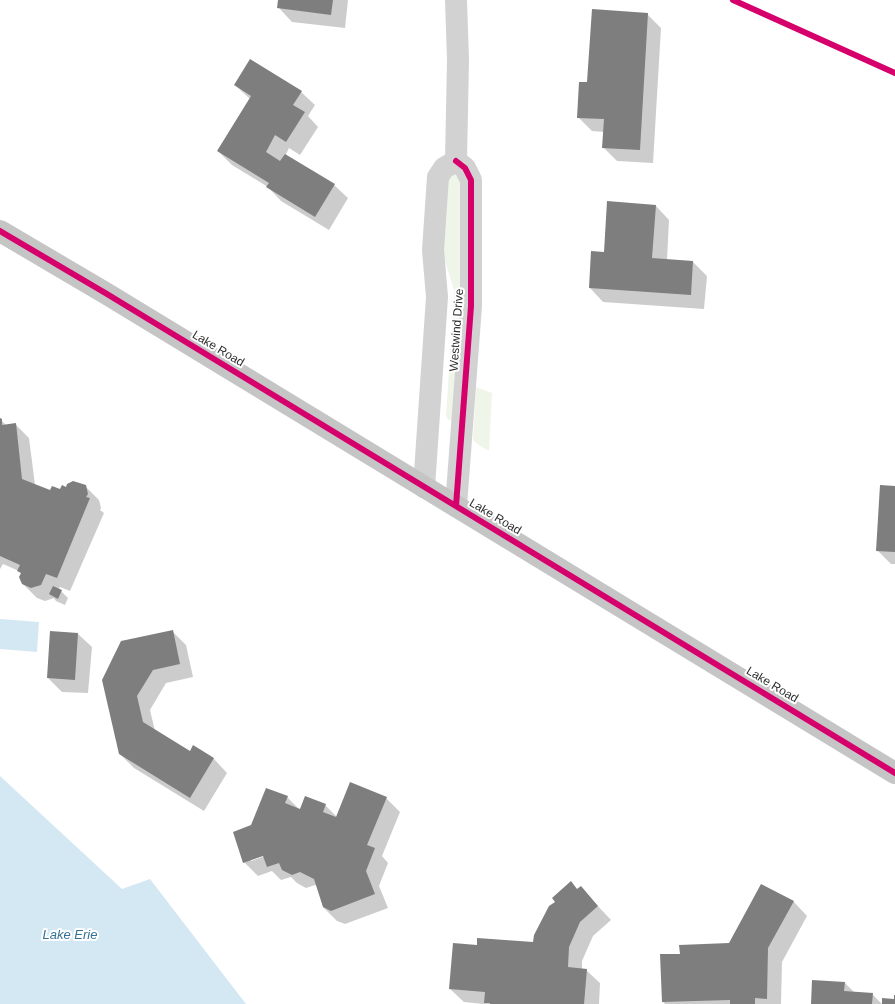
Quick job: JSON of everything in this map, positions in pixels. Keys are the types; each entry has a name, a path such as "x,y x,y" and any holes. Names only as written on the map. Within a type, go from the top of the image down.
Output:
{"main road":[{"name":"Lake Road","path":"0,231 107,294 895,773"}],"street":[{"path":"456,0 458,60 456,161"},
{"name":"Westwind Drive","path":"424,487 437,297 432,250 438,177 444,168 456,161 465,168 471,180 472,306 456,506"}],"shaded area":[{"path":"448,171 462,174 462,294 452,420 449,420 446,415 454,290 442,249"},
{"path":"476,387 492,393 489,451 473,440"}],"water":[{"path":"0,619 39,622 37,652 0,649"},
{"name":"Lake Erie","path":"0,776 122,889 150,879 246,1004 0,1004"}],"building":[{"path":"278,0 333,0 331,15 277,8"},
{"path":"592,9 648,13 640,150 602,148 604,119 577,118 579,82 587,82"},
{"path":"250,59 302,91 293,105 305,112 286,142 275,135 266,152 280,161 285,154 335,184 315,217 266,187 269,183 217,151 251,96 234,85"},
{"path":"607,201 656,205 652,258 693,261 691,295 589,288 591,251 604,252"},
{"path":"0,418 2,419 2,425 16,423 22,479 50,490 52,486 60,489 62,485 66,487 67,484 73,481 86,485 88,494 86,497 90,498 57,578 46,574 41,585 31,588 22,584 19,577 21,573 17,571 20,565 0,556"},
{"path":"880,485 895,486 895,552 876,551"},
{"path":"53,586 62,590 58,599 49,594"},
{"path":"173,630 180,664 153,670 137,696 143,722 190,751 193,745 214,758 190,798 119,754 102,680 121,641"},
{"path":"50,631 78,633 75,680 47,678"},
{"path":"350,782 387,797 367,845 375,848 366,871 375,894 331,911 323,907 314,879 300,872 292,875 282,870 279,863 267,867 263,856 243,863 233,832 251,825 266,788 288,796 285,803 300,809 305,796 326,804 323,812 336,817"},
{"path":"571,881 577,889 581,886 598,906 580,922 569,947 568,967 587,969 584,1004 490,1004 484,1003 485,992 449,989 453,943 477,945 477,938 533,942 534,935 549,906 555,902 552,898"},
{"path":"761,884 794,901 768,948 767,999 755,998 755,1004 730,1004 730,1000 662,1002 660,954 680,954 679,945 729,943"},
{"path":"812,980 845,982 844,991 873,993 872,1004 811,1004"},
{"path":"894,995 895,1004 882,1004 882,998 894,999"}],"cycle path":[{"path":"733,0 895,73"},
{"path":"456,161 465,168 471,180 471,306 456,506"},
{"path":"0,231 107,294 895,773"}]}
